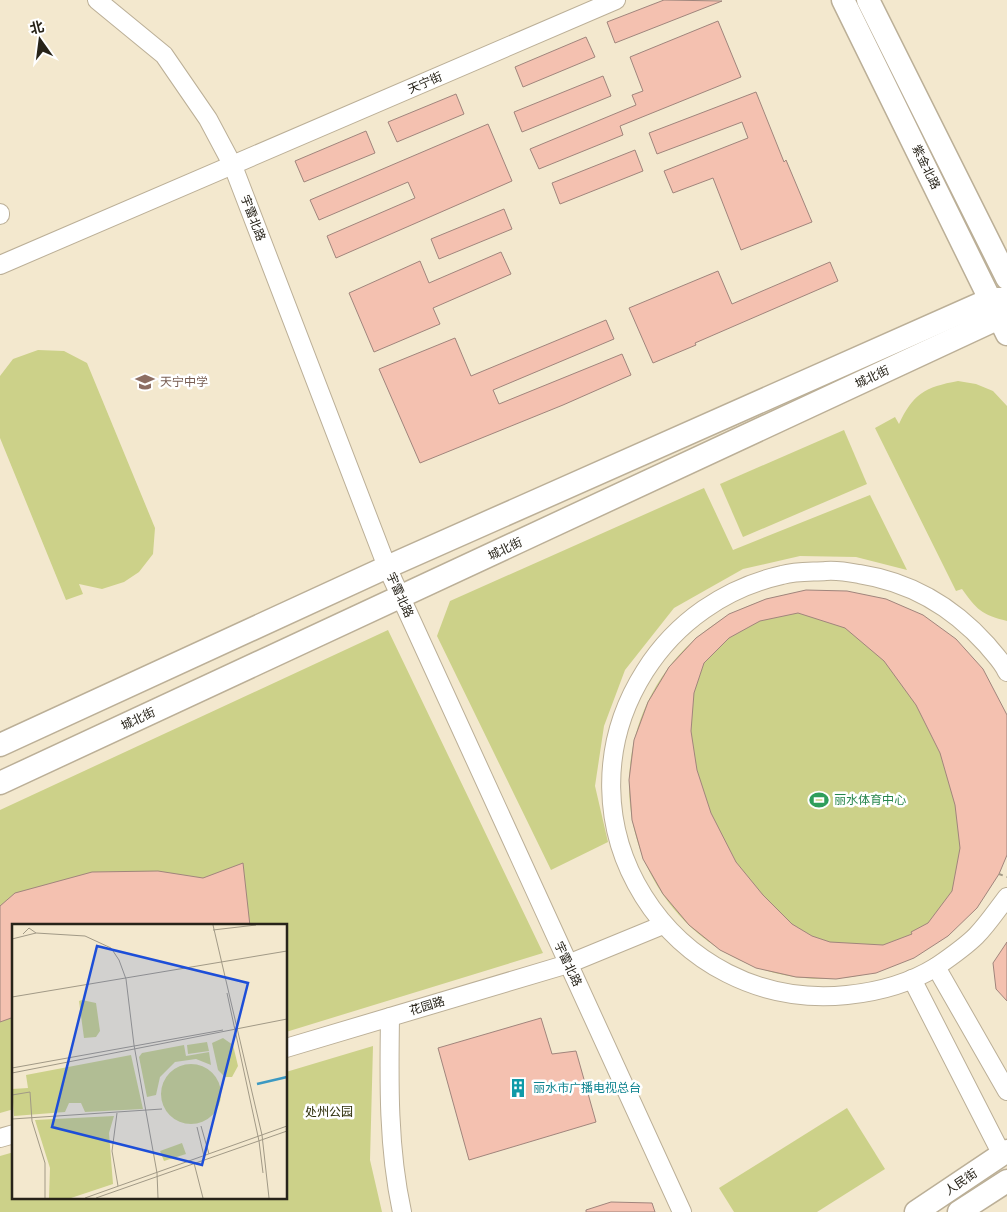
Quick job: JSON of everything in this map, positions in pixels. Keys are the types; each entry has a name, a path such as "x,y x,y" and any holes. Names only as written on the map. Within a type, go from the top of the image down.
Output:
{"main road":[{"name":"紫金北路","path":"844,0 1002,312"},
{"name":"紫金北路","path":"868,0 1007,278"},
{"name":"城北街","path":"0,745 387,566 1002,312"},
{"name":"城北街","path":"0,782 401,598 1002,312"},
{"name":"人民街","path":"916,1212 1004,1153"},
{"name":"人民街","path":"960,1212 1007,1181"}],"street":[{"name":"宇雷北路","path":"98,0 164,54 208,118 233,166 387,566 682,1212"},
{"name":"天宁街","path":"0,265 616,0"},
{"path":"1007,672 1002,662 969,625 929,596 883,578 833,570 784,574 736,589 694,615 658,650 631,692 615,739 610,788 617,838 635,884 663,925 696,955 736,978 779,993 824,998 869,993 912,979 936,967 976,936 1007,897"},
{"name":"花园路","path":"288,1047 568,964 663,925"},
{"path":"936,967 1007,1091"},
{"path":"912,979 1004,1153"},
{"path":"390,1017 389,1101 396,1186 402,1212"}],"path":[{"path":"999,874 1007,877"}],"green space":[{"path":"38,350 64,351 87,363 155,528 153,554 139,572 124,582 102,589 79,584 83,594 66,600 0,438 0,376 13,359"},
{"path":"958,381 976,384 993,391 1007,406 1007,621 985,614 971,602 962,589 956,591 875,428 895,417 899,424 909,405 921,394 937,386"},
{"path":"844,430 867,484 743,537 720,484"},
{"path":"704,488 733,550 870,495 907,570 856,557 800,556 743,569 674,608 625,670 604,726 595,786 608,842 551,870 437,636 450,601"},
{"name":"丽水体育中心","path":"823,591 861,595 897,606 931,624 960,648 984,677 1002,711 1008,729 1008,841 1002,859 984,893 960,922 931,946 897,964 861,975 823,979 785,975 749,964 715,946 686,922 662,893 644,859 633,823 629,785 633,747 644,711 662,677 686,648 715,624 749,606 785,595"},
{"path":"388,630 543,953 288,1031 288,924 12,924 12,1110 0,1113 0,810"},
{"name":"处州公园","path":"373,1046 370,1160 382,1212 0,1212 0,1156 12,1153 12,1200 288,1200 288,1071"},
{"path":"847,1108 885,1169 817,1212 734,1212 719,1188"}],"building":[{"path":"664,0 722,1 615,43 607,22"},
{"path":"718,21 741,77 620,126 623,135 539,169 530,149 636,105 632,95 643,91 630,57"},
{"path":"586,37 595,57 523,87 515,67"},
{"path":"603,76 611,96 522,132 514,112"},
{"path":"756,92 784,162 786,160 812,222 741,250 713,178 673,193 664,171 748,138 742,122 657,154 649,133"},
{"path":"456,94 464,114 397,142 388,122"},
{"path":"488,124 512,181 336,258 327,236 415,198 408,182 319,220 310,200"},
{"path":"366,131 375,153 304,182 295,161"},
{"path":"635,150 643,171 560,204 552,183"},
{"path":"504,209 512,229 439,259 431,239"},
{"path":"501,252 511,274 433,308 440,324 374,352 349,293 420,261 429,283"},
{"path":"830,262 838,281 653,363 629,308 718,271 732,304"},
{"path":"606,320 614,339 493,390 499,404 622,354 631,375 563,405 420,463 379,369 455,338 471,376"},
{"path":"806,590 847,591 886,599 923,615 956,639 983,669 1007,715 1007,855 999,874 977,908 948,936 914,958 876,973 836,979 796,977 756,968 720,950 689,925 663,894 643,859 632,820 629,780 634,740 648,702 669,667 696,638 729,614 766,599","holes":["798,613 845,628 884,661 916,705 940,753 955,805 960,848 952,891 928,923 911,932 912,934 883,945 830,942 812,936 792,924 763,895 736,862 711,813 697,770 691,731 694,693 704,663 729,638 760,621"]},
{"path":"243,863 250,924 12,924 12,1018 0,1022 0,906 15,893 92,872 158,871 203,878"},
{"path":"1007,942 1007,1001 996,989 993,963"},
{"name":"丽水市广播电视总台","path":"541,1018 552,1054 576,1051 596,1122 469,1160 438,1048"},
{"path":"611,1202 652,1203 655,1212 586,1212 586,1210"}],"place":[{"name":"天宁中学","path":"145,382"},
{"name":"丽水体育中心","path":"819,800"},
{"name":"丽水市广播电视总台","path":"518,1088"}]}
